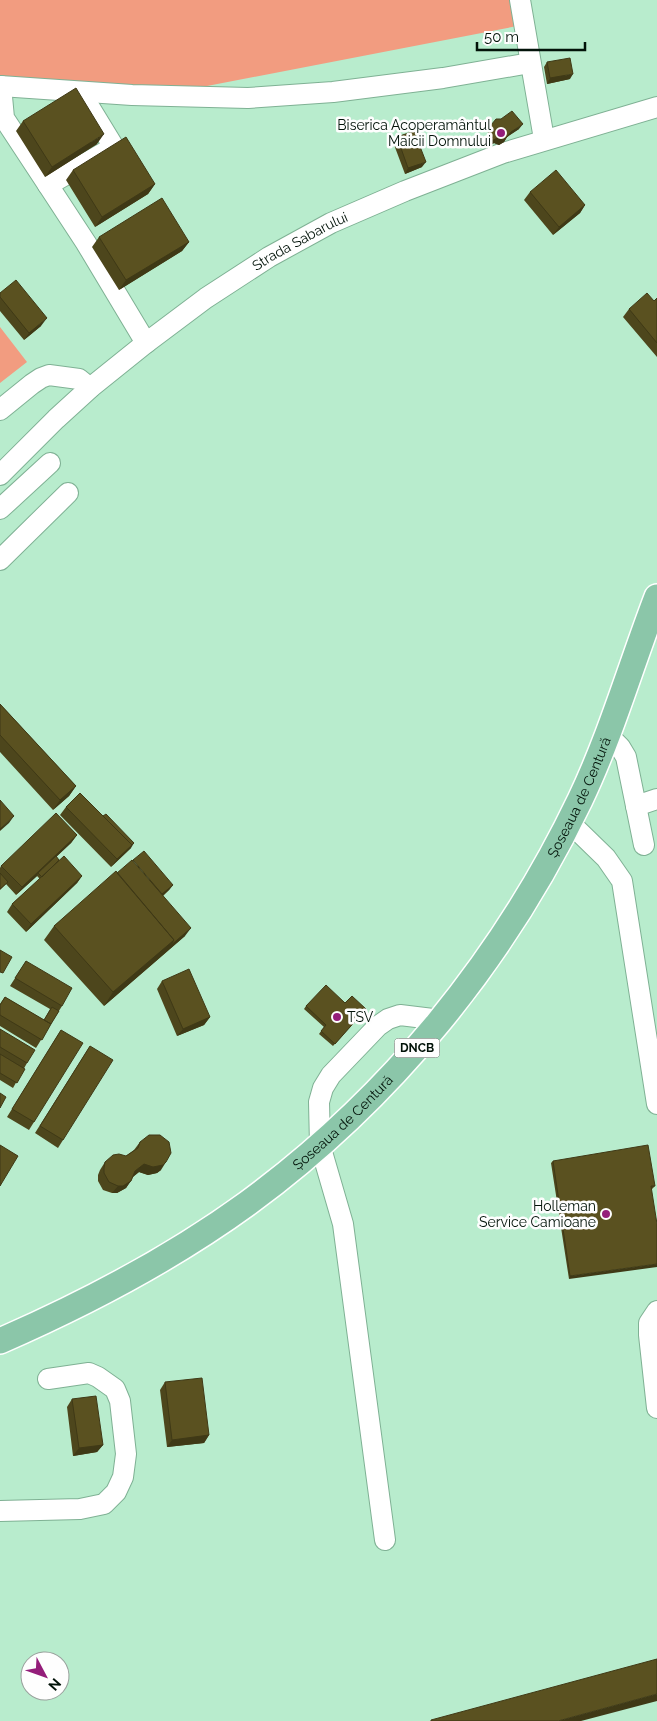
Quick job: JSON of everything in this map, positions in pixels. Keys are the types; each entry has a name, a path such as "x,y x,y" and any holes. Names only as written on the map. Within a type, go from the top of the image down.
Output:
{"main road":[{"name":"Șoseaua de Centură","path":"0,1342 114,1287 166,1257 247,1204 320,1145 366,1103 441,1020 476,975 517,915 546,867 569,822 608,735 656,601"}],"street":[{"path":"520,0 544,139"},
{"path":"146,343 86,243 4,118 0,86 132,95 248,98 334,92 443,78 530,63"},
{"name":"Strada Sabarului","path":"0,475 90,388 206,298 269,256 331,223 503,153 544,139 657,107"},
{"path":"48,185 112,148 112,144 90,108"},
{"path":"0,410 32,384 41,378 49,376 79,378 90,388"},
{"path":"0,509 50,463"},
{"path":"0,560 68,493"},
{"path":"608,735 620,747 626,757 644,845"},
{"path":"636,806 657,800"},
{"path":"569,822 606,858 622,881 657,1104"},
{"path":"386,1540 343,1224 320,1145 320,1102 323,1088 331,1075 378,1026 388,1019 400,1015 441,1020"},
{"path":"657,1311 650,1323 649,1335 657,1408"},
{"path":"0,1511 80,1509 104,1504 116,1492 123,1477 126,1454 120,1401 115,1389 89,1373 48,1379"}],"shaded area":[{"path":"0,0 529,0 533,23 140,99 0,96"},
{"path":"0,327 27,362 0,383"}],"building":[{"path":"570,58 573,74 550,78 547,62"},
{"path":"76,88 104,134 52,167 23,121"},
{"name":"Biserica Acoperamântul Maicii Domnului","path":"512,111 523,124 503,140 497,138 492,141 488,135 492,131 491,125 496,119 501,119"},
{"path":"414,131 426,162 408,168 397,137"},
{"path":"126,137 155,184 102,217 73,170"},
{"path":"556,170 585,205 559,227 530,192"},
{"path":"162,198 189,242 126,280 99,237"},
{"path":"16,280 47,318 29,333 0,297 0,293"},
{"path":"647,293 654,301 657,298 657,343 629,309"},
{"path":"0,704 76,786 60,800 0,735"},
{"path":"80,793 132,845 117,859 66,807"},
{"path":"0,800 14,816 0,829"},
{"path":"56,813 77,835 22,887 1,866"},
{"path":"106,814 134,843 132,845 103,816"},
{"path":"144,851 173,885 162,894 133,860"},
{"path":"56,856 59,860 42,877 38,873"},
{"path":"64,856 82,876 31,924 12,904"},
{"path":"132,860 191,928 170,946 174,940 117,873"},
{"path":"116,871 174,940 113,992 54,926"},
{"path":"0,873 8,882 0,889"},
{"path":"0,950 12,957 3,973 0,972"},
{"path":"26,961 72,988 62,1006 15,978"},
{"path":"189,969 210,1017 183,1029 162,981"},
{"path":"326,985 345,1003 352,996 366,1009 335,1044 321,1031 326,1025 306,1006"},
{"path":"5,997 51,1024 42,1040 0,1015 0,1005"},
{"path":"52,1007 59,1011 51,1024 44,1020"},
{"path":"0,1029 35,1050 27,1063 0,1047"},
{"path":"61,1030 83,1043 34,1122 12,1109"},
{"path":"90,1046 113,1060 63,1140 40,1126"},
{"path":"0,1054 25,1069 17,1083 0,1073"},
{"path":"0,1093 6,1097 0,1108"},
{"path":"149,1135 160,1135 169,1142 171,1153 166,1162 163,1165 153,1167 144,1164 135,1171 131,1181 123,1186 109,1182 104,1173 105,1162 113,1155 126,1156 138,1148 140,1142"},
{"path":"0,1145 18,1156 0,1186"},
{"name":"Holleman Service Camioane","path":"648,1145 655,1186 651,1186 657,1224 657,1264 570,1276 553,1161"},
{"path":"202,1378 209,1435 172,1440 165,1382"},
{"path":"96,1396 103,1445 79,1448 72,1399"},
{"path":"657,1659 657,1694 558,1721 431,1721 431,1720"}],"place":[{"name":"Biserica Acoperamântul Maicii Domnului","path":"501,133"},
{"name":"TSV","path":"337,1017"},
{"name":"Holleman Service Camioane","path":"606,1214"}]}
